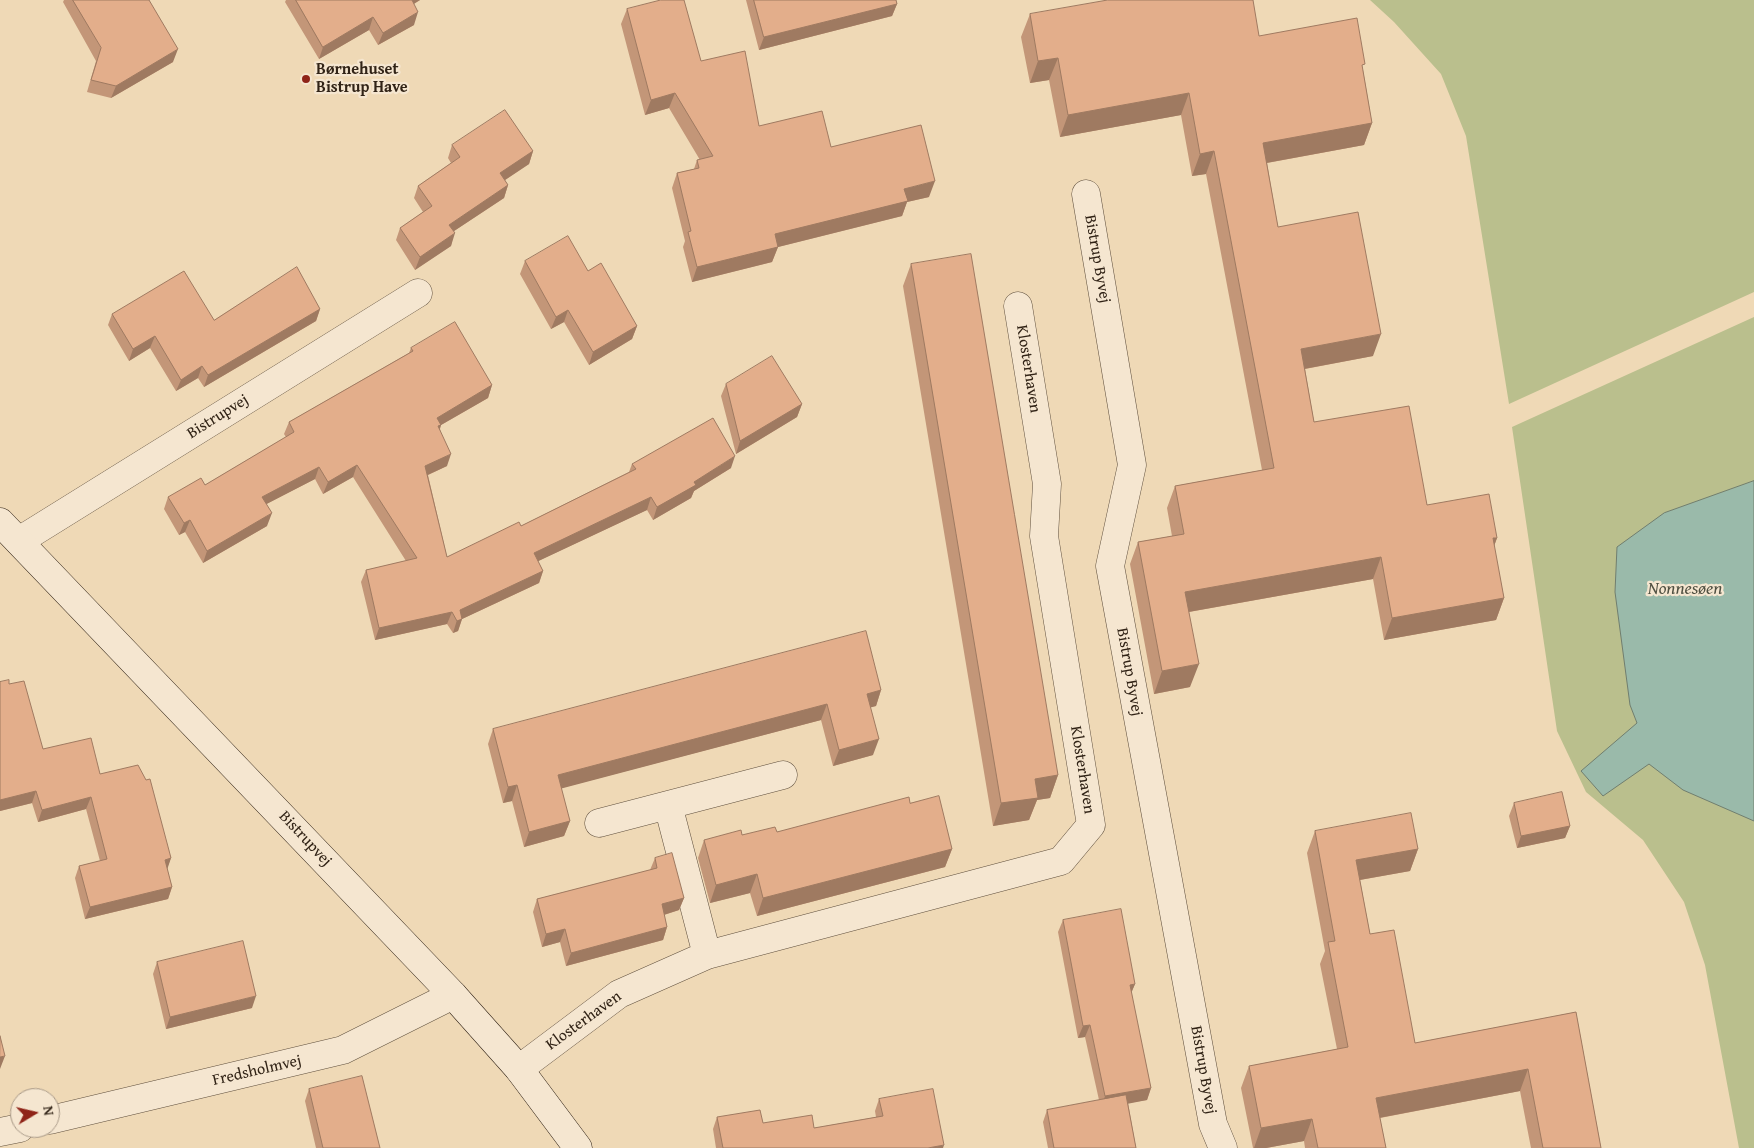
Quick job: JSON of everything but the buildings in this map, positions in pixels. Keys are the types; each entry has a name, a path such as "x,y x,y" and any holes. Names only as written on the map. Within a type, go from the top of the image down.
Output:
{"street":[{"name":"Bistrup Byvej","path":"1086,194 1132,466 1110,566 1212,1124 1222,1148"},
{"name":"Bistrupvej","path":"19,541 418,293"},
{"name":"Klosterhaven","path":"519,1069 619,994 707,954 1061,861 1091,825 1044,536 1046,484 1018,306"},
{"name":"Bistrupvej","path":"0,522 454,995 519,1069 578,1148"},
{"path":"599,823 783,775"},
{"path":"668,805 707,954"},
{"name":"Fredsholmvej","path":"60,1118 343,1050 454,995"}],"green space":[{"path":"1370,0 1754,0 1754,292 1509,404 1466,136 1441,74 1394,22"},
{"path":"1754,317 1754,1148 1739,1148 1705,965 1684,902 1643,840 1586,792 1557,731 1512,427"}],"water":[{"name":"Nonnesøen","path":"1754,481 1754,821 1683,790 1649,764 1603,796 1581,771 1637,723 1630,705 1615,592 1617,547 1664,513"}],"place":[{"name":"Børnehuset Bistrup Have","path":"306,79"}]}
